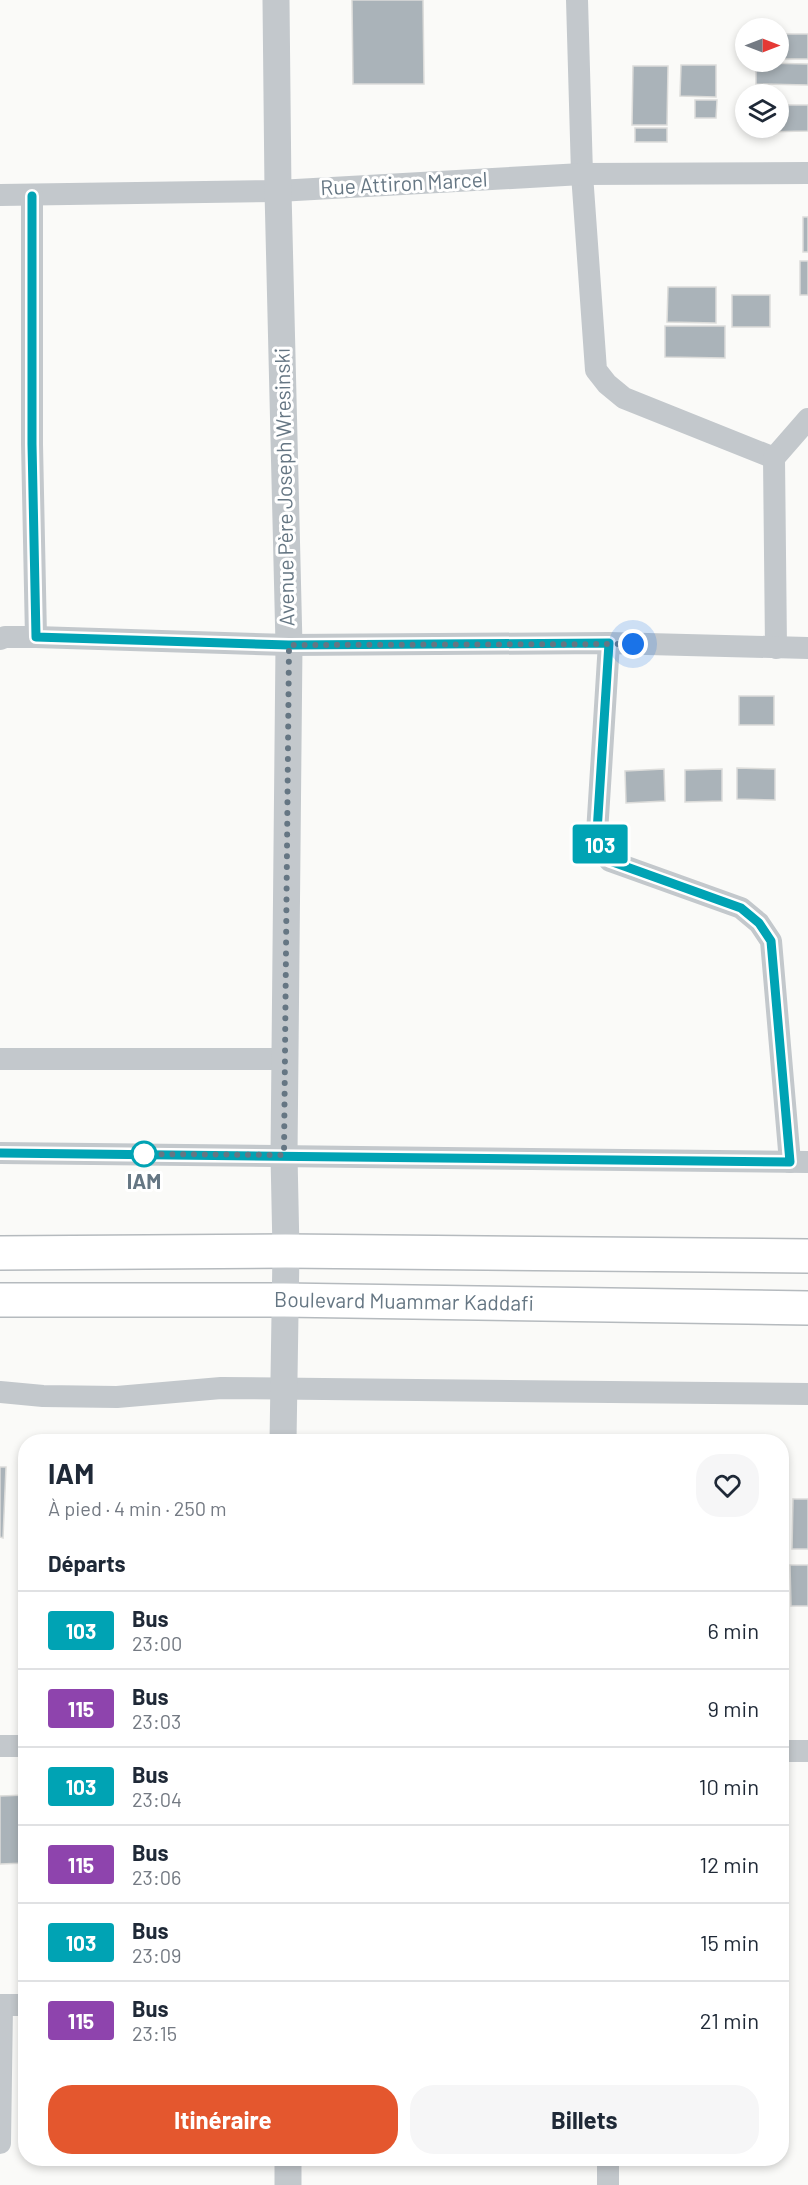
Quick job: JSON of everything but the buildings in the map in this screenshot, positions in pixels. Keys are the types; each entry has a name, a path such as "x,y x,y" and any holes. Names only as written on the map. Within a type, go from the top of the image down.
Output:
{"main road":[{"path":"0,1252 286,1251 808,1256"},
{"name":"Boulevard Muammar Kaddafi","path":"0,1300 284,1300 808,1308"}],"street":[{"name":"Avenue Père Joseph Wresinski","path":"276,0 278,191 289,645 284,1059 286,1251 283,1434"},
{"path":"578,0 582,174 596,370 607,384 624,398 774,458"},
{"name":"Rue Attiron Marcel","path":"0,195 278,191 582,174 808,173"},
{"path":"32,196 32,444 36,637"},
{"path":"776,648 774,458 808,419"},
{"path":"0,639 36,637 289,645 609,643 808,648"},
{"path":"0,1153 799,1162 771,941 759,923 741,908 610,861 600,849 597,832 609,643"},
{"path":"0,1059 284,1059"},
{"path":"0,1392 43,1396 117,1397 221,1388 808,1394"},
{"path":"0,1746 18,1746"},
{"path":"789,1751 808,1751"},
{"path":"0,2143 1,2005 18,2004"},
{"path":"288,2166 288,2185"},
{"path":"608,2166 608,2185"}],"bus line":[{"name":"103","path":"0,1153 790,1162 771,941 759,923 741,908 610,861 600,849 597,832 609,643 289,645 36,637 32,444 32,196"}],"place":[{"name":"IAM","path":"144,1154"}],"route":[{"path":"144,1154 142,1154 284,1155 289,645 633,644"}]}
